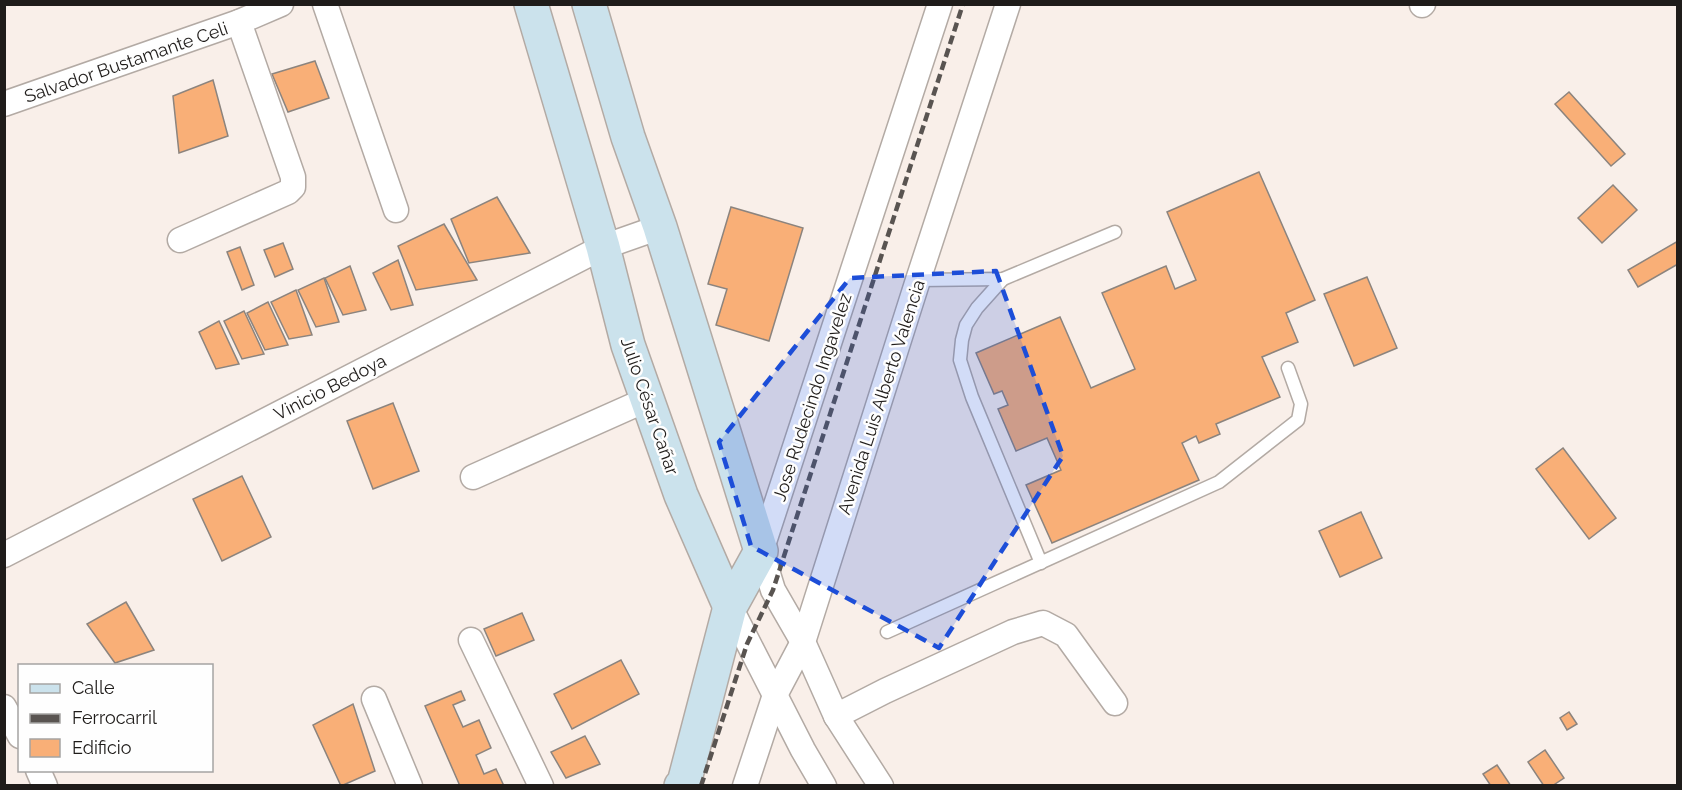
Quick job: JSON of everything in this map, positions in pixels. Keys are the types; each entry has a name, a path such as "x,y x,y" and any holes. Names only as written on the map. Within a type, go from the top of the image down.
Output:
{"street":[{"name":"Salvador Bustamante Celi","path":"4,104 239,22 281,4"},
{"path":"325,4 396,210"},
{"name":"Julio César Cañar","path":"531,4 603,247 628,345 681,495 730,608 824,786"},
{"path":"589,4 628,137 660,227 773,590 803,642 836,716 881,786"},
{"name":"Jose Rudecindo Ingavelez","path":"683,785 730,608 761,551 940,4"},
{"name":"Avenida Luis Alberto Valencia","path":"745,786 775,695 803,642 1008,4"},
{"path":"180,240 293,188 293,177 239,22"},
{"name":"Vinicio Bedoya","path":"4,555 603,247 660,227"},
{"path":"473,477 648,399"},
{"path":"836,716 1013,632 1043,623 1066,635 1115,703"},
{"path":"471,640 541,786"},
{"path":"374,699 410,786"},
{"path":"4,707 18,732"},
{"path":"38,772 45,786"}],"lane":[{"path":"918,280 1003,279 1115,232"},
{"path":"1003,279 977,308 966,326 960,360 972,398 1041,563"},
{"path":"886,633 1219,482 1296,423 1301,404 1288,368"}],"highlighted area":[{"path":"996,271 1063,456 939,648 751,546 719,442 850,278"}],"building":[{"path":"315,61 329,98 288,112 272,74"},
{"path":"213,80 228,136 179,153 173,96"},
{"path":"1569,92 1625,154 1611,166 1555,104"},
{"path":"1259,172 1315,300 1286,313 1298,342 1262,357 1280,397 1216,424 1220,434 1199,443 1196,436 1182,443 1199,480 1052,543 1026,485 1061,470 1047,438 1016,451 998,409 1008,405 1002,391 994,394 976,353 1060,317 1091,388 1135,369 1102,293 1166,266 1175,289 1196,280 1167,212"},
{"path":"1613,185 1637,210 1602,243 1578,218"},
{"path":"497,197 530,253 469,263 451,219"},
{"path":"731,207 803,228 769,341 716,325 727,289 708,284"},
{"path":"444,224 477,280 416,290 398,246"},
{"path":"1678,241 1678,264 1638,287 1628,270"},
{"path":"283,243 293,269 275,277 264,250"},
{"path":"240,247 254,285 242,290 227,252"},
{"path":"398,260 413,305 391,310 373,273"},
{"path":"350,266 366,310 343,315 325,278"},
{"path":"1367,277 1397,348 1354,366 1324,294"},
{"path":"324,278 339,322 316,327 298,290"},
{"path":"296,290 312,335 289,339 271,302"},
{"path":"268,302 288,345 265,350 247,313"},
{"path":"244,311 264,354 242,359 224,321"},
{"path":"219,321 239,364 216,369 199,332"},
{"path":"393,403 419,471 373,489 347,421"},
{"path":"1563,448 1616,518 1589,539 1536,469"},
{"path":"242,476 271,537 222,561 193,499"},
{"path":"1361,512 1382,558 1340,577 1319,531"},
{"path":"126,602 154,650 115,663 87,624"},
{"path":"522,613 534,640 496,656 484,629"},
{"path":"621,660 639,694 572,729 554,694"},
{"path":"461,691 465,700 453,705 463,727 479,720 491,748 476,755 484,774 496,769 504,786 460,786 425,706"},
{"path":"353,704 375,771 341,786 313,725"},
{"path":"1569,712 1577,724 1567,730 1560,718"},
{"path":"585,736 600,764 566,778 551,752"},
{"path":"1545,750 1564,778 1552,786 1544,786 1528,762"},
{"path":"1497,765 1511,786 1491,786 1483,774"}],"railway":[{"path":"701,786 747,644 773,590 963,4"}]}
